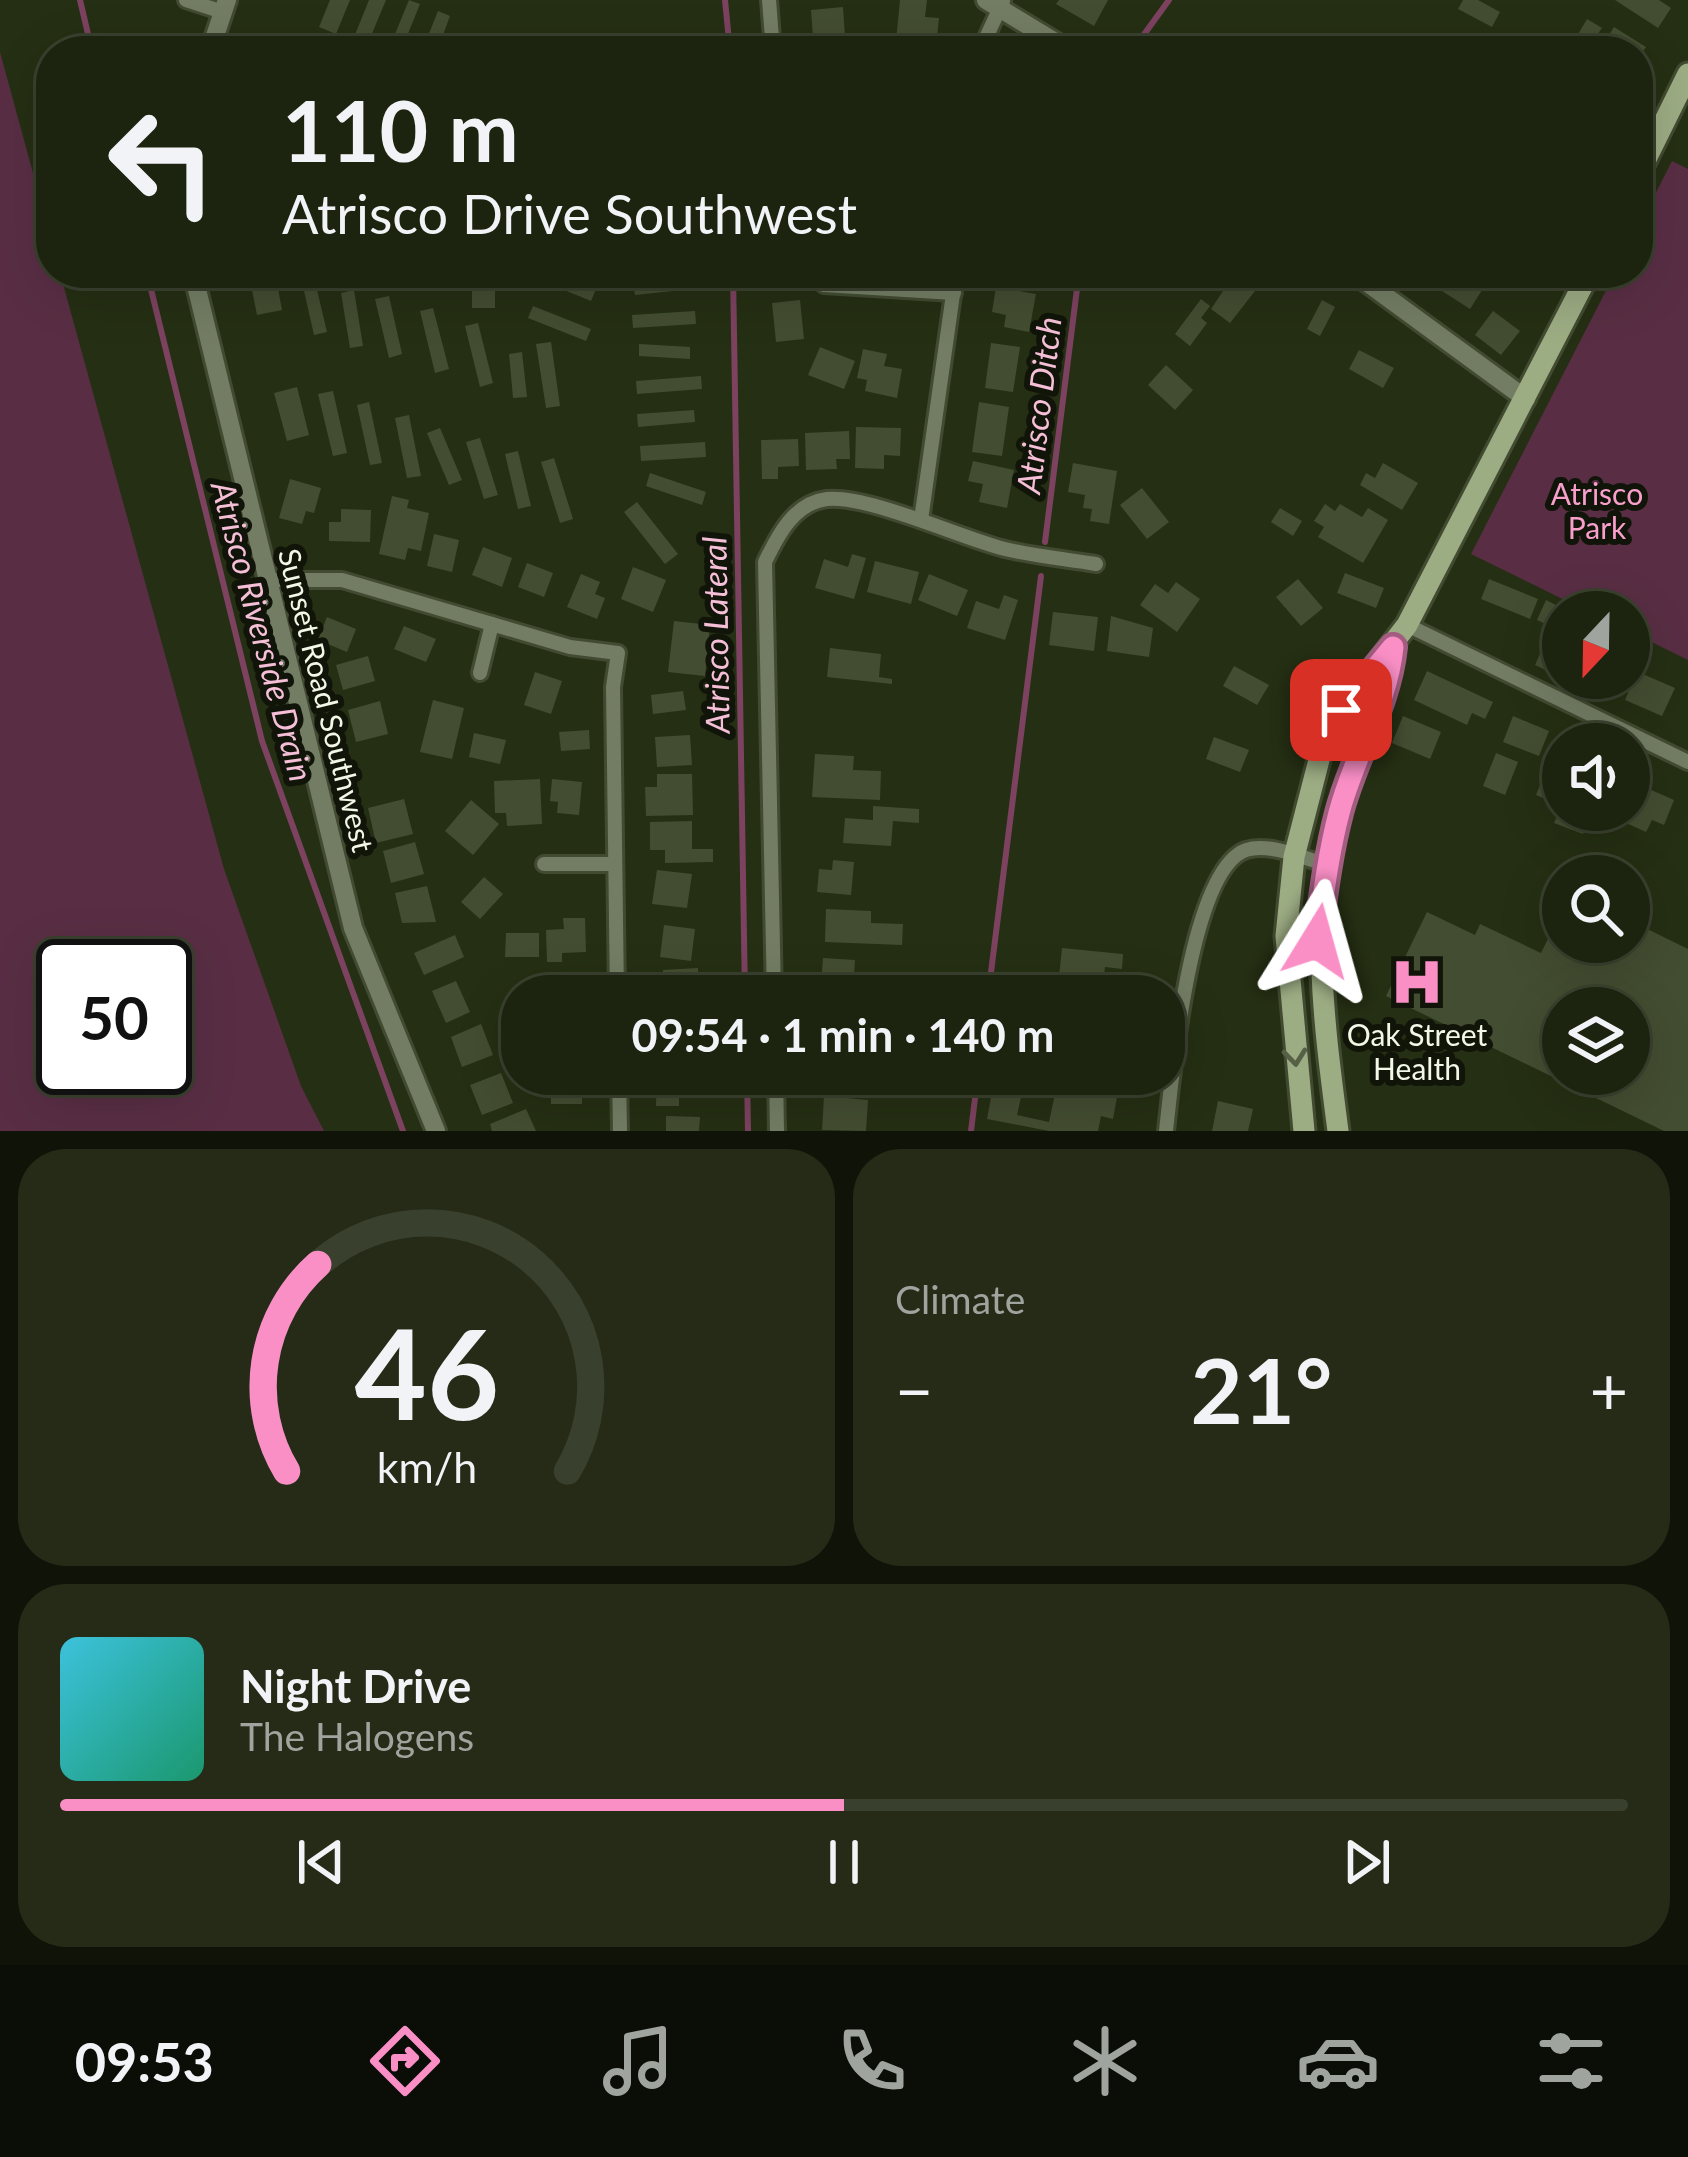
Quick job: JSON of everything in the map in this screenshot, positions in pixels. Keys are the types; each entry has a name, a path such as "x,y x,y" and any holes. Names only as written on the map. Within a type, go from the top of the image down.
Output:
{"main road":[{"path":"1653,145 1687,77"},
{"path":"1304,1131 1286,936 1294,856 1313,778 1341,710 1407,625 1582,288"},
{"path":"1338,1131 1317,941 1328,865 1353,770 1388,690 1393,647"}],"street":[{"path":"186,0 225,6 215,36"},
{"path":"769,0 772,36"},
{"path":"985,36 996,2 1047,36"},
{"name":"Sunset Road Southwest","path":"197,288 353,928 436,1131"},
{"path":"882,288 954,293"},
{"path":"921,520 954,288"},
{"path":"1374,288 1526,399"},
{"path":"775,975 766,562 797,511 828,499 921,520 1003,548 1096,564"},
{"path":"266,580 342,580 570,647 618,652 613,687 617,975"},
{"path":"480,673 492,624"},
{"path":"1407,625 1688,762"},
{"path":"1166,1131 1197,940 1219,878 1245,850 1328,865"},
{"path":"544,864 614,864"},
{"path":"619,1095 620,1131"},
{"path":"776,1095 777,1131"}],"green space":[{"path":"0,52 36,184 36,288 64,288 224,869 301,1086 324,1131 0,1131"},
{"name":"Atrisco Park","path":"1672,161 1688,169 1688,660 1650,641 1650,591 1546,591 1471,554 1607,288 1653,288 1653,198"}],"building":[{"path":"330,0 350,0 336,34 319,27"},
{"path":"369,0 386,0 371,36 354,36"},
{"path":"409,0 420,4 407,36 394,36"},
{"path":"900,0 927,0 925,17 939,18 937,36 896,36"},
{"path":"1059,0 1108,0 1094,26 1056,4"},
{"path":"1463,0 1478,0 1500,12 1492,27 1458,9"},
{"path":"1615,0 1659,0 1671,8 1658,28"},
{"path":"843,7 845,36 813,36 811,10"},
{"path":"438,11 450,16 443,36 428,36"},
{"path":"1587,19 1602,28 1596,36 1577,36"},
{"path":"1614,27 1628,36 1608,36"},
{"path":"252,288 278,288 282,310 257,315"},
{"path":"303,288 317,288 327,332 314,335"},
{"path":"472,288 495,288 495,308 472,308"},
{"path":"559,288 596,289 591,301"},
{"path":"634,288 692,289 635,295"},
{"path":"996,288 1036,294 1029,332 1004,327 1006,315 992,312"},
{"path":"1225,288 1257,288 1230,323 1211,309"},
{"path":"1444,288 1483,288 1470,309"},
{"path":"354,290 363,346 350,348 341,293"},
{"path":"389,296 402,354 389,358 375,299"},
{"path":"1201,299 1210,306 1201,318 1207,323 1190,346 1175,334"},
{"path":"800,300 804,339 776,342 772,303"},
{"path":"1322,300 1335,307 1320,336 1307,329"},
{"path":"533,306 591,329 586,341 528,318"},
{"path":"433,308 449,369 435,373 420,311"},
{"path":"695,311 696,324 633,328 632,315"},
{"path":"1493,311 1520,331 1501,355 1475,335"},
{"path":"478,323 493,383 480,387 465,326"},
{"path":"551,342 560,406 546,408 536,344"},
{"path":"991,343 1020,347 1013,392 985,388"},
{"path":"639,344 690,347 690,359 639,356"},
{"path":"820,347 855,361 844,389 808,375"},
{"path":"863,349 887,354 884,366 902,369 897,398 865,391 867,380 857,378"},
{"path":"1359,350 1394,368 1383,388 1349,369"},
{"path":"522,352 527,397 513,398 509,354"},
{"path":"1166,365 1193,390 1175,410 1148,385"},
{"path":"701,376 702,389 637,394 636,381"},
{"path":"297,387 309,435 287,441 274,393"},
{"path":"333,391 347,453 333,456 318,394"},
{"path":"369,402 382,463 370,465 357,405"},
{"path":"979,402 1009,407 1002,456 972,452"},
{"path":"694,410 695,422 638,427 637,414"},
{"path":"409,415 421,476 407,478 395,418"},
{"path":"856,427 901,428 900,456 884,455 884,469 855,468"},
{"path":"440,428 462,480 449,485 427,433"},
{"path":"849,431 850,459 836,459 837,469 806,470 805,433"},
{"path":"480,438 498,495 484,499 466,442"},
{"path":"798,439 799,466 778,467 778,479 762,479 761,440"},
{"path":"705,442 706,457 641,461 640,446"},
{"path":"518,451 531,506 518,509 505,454"},
{"path":"554,458 573,519 560,523 541,462"},
{"path":"973,461 1014,470 1007,508 979,502 983,484 968,481"},
{"path":"1073,463 1117,471 1109,524 1090,521 1092,509 1083,508 1085,495 1068,492"},
{"path":"1383,463 1418,483 1402,510 1360,485 1366,473 1375,478"},
{"path":"650,473 706,492 702,505 646,486"},
{"path":"290,479 321,488 314,513 306,511 302,524 279,518"},
{"path":"1142,488 1169,522 1147,539 1120,505"},
{"path":"392,496 409,500 407,508 429,513 421,551 408,548 405,560 379,554"},
{"path":"637,502 678,554 665,564 624,512"},
{"path":"1325,504 1335,511 1340,504 1362,517 1368,508 1388,520 1363,563 1318,537 1324,527 1314,521"},
{"path":"1280,508 1302,521 1293,536 1271,522"},
{"path":"341,509 371,510 370,542 329,541 329,522 341,522"},
{"path":"434,534 459,540 452,572 427,566"},
{"path":"483,547 512,558 502,587 472,575"},
{"path":"852,554 866,558 854,599 815,588 824,559 848,567"},
{"path":"875,561 919,572 911,604 867,592"},
{"path":"527,563 553,573 544,597 518,587"},
{"path":"633,567 666,580 653,612 621,599"},
{"path":"1345,573 1384,588 1376,608 1337,593"},
{"path":"581,574 600,582 595,594 605,598 597,619 567,607"},
{"path":"929,574 968,590 957,616 918,600"},
{"path":"1298,579 1323,608 1301,626 1276,597"},
{"path":"1489,579 1538,599 1530,619 1481,599"},
{"path":"1176,582 1200,599 1177,632 1140,605 1155,584 1168,593"},
{"path":"1004,595 1018,600 1005,640 967,628 976,601 999,609"},
{"path":"1053,612 1098,617 1094,651 1049,645"},
{"path":"1111,616 1153,628 1149,657 1107,651"},
{"path":"327,617 356,629 347,652 318,640"},
{"path":"674,621 710,625 705,676 668,672"},
{"path":"404,626 436,639 426,662 394,649"},
{"path":"830,648 881,654 879,677 892,679 892,684 827,677"},
{"path":"368,656 375,681 343,690 336,665"},
{"path":"1234,666 1269,685 1257,705 1223,686"},
{"path":"1427,671 1493,702 1485,719 1472,713 1467,725 1414,700"},
{"path":"535,672 562,681 551,714 524,705"},
{"path":"1650,677 1675,688 1662,716 1625,700 1650,699"},
{"path":"683,691 686,710 653,714 651,695"},
{"path":"433,700 464,708 452,759 420,752"},
{"path":"380,701 388,734 356,742 348,710"},
{"path":"1403,716 1441,732 1430,759 1392,743"},
{"path":"1513,716 1542,728 1539,756 1503,742"},
{"path":"589,730 590,749 561,751 559,732"},
{"path":"474,733 506,740 500,764 469,757"},
{"path":"690,735 692,765 657,767 655,737"},
{"path":"1214,737 1249,750 1240,772 1206,759"},
{"path":"1496,753 1518,762 1505,795 1483,786"},
{"path":"815,754 854,756 853,770 881,771 880,800 812,797"},
{"path":"657,774 692,774 693,815 646,816 645,787 657,787"},
{"path":"540,779 542,824 507,826 506,813 495,813 494,781"},
{"path":"552,779 582,782 579,815 557,813 558,802 550,801"},
{"path":"1650,789 1674,800 1664,825 1652,820 1650,824"},
{"path":"404,799 413,834 376,843 368,808"},
{"path":"471,800 499,824 473,855 445,831"},
{"path":"873,806 919,809 919,823 893,821 891,846 843,843 845,818 873,820"},
{"path":"692,821 692,849 713,849 713,862 665,863 665,850 650,850 650,822"},
{"path":"415,842 424,874 391,883 383,851"},
{"path":"833,860 854,862 851,895 817,892 819,869 832,870"},
{"path":"657,870 692,874 687,908 652,904"},
{"path":"484,877 503,894 480,919 461,902"},
{"path":"427,886 436,922 402,923 395,893"},
{"path":"826,909 871,911 871,923 903,924 902,945 825,942"},
{"path":"1427,912 1475,935 1480,924 1542,951 1542,963 1650,963 1650,930 1688,949 1688,1131 1664,1131 1590,1095 1650,1095 1650,987 1542,987 1542,1072 1386,996"},
{"path":"563,918 585,918 586,952 562,953 562,962 547,962 546,930 564,929"},
{"path":"664,925 695,929 691,961 660,957"},
{"path":"506,933 539,933 539,957 505,957"},
{"path":"455,935 464,957 424,975 414,953"},
{"path":"1062,948 1123,954 1122,969 1105,967 1104,975 1059,975"},
{"path":"823,958 855,960 854,975 822,975"},
{"path":"698,968 698,975 663,975 663,970"},
{"path":"456,981 470,1012 446,1023 432,991"},
{"path":"481,1024 493,1055 462,1067 451,1037"},
{"path":"501,1073 501,1095 510,1095 513,1103 482,1115 470,1085"},
{"path":"551,1095 582,1095 582,1104 551,1104"},
{"path":"656,1095 679,1095 679,1106 656,1106"},
{"path":"992,1095 1022,1095 1017,1115 1049,1122 1055,1095 1117,1095 1113,1119 1101,1116 1098,1131 1049,1131 987,1119"},
{"path":"824,1096 868,1100 866,1131 822,1130"},
{"path":"1218,1101 1253,1109 1248,1131 1212,1131"},
{"path":"526,1109 536,1131 492,1131 490,1124"},
{"path":"666,1116 700,1117 699,1131 666,1131"}],"waterway":[{"name":"Atrisco Riverside Drain","path":"80,0 88,36"},
{"name":"Atrisco Lateral","path":"725,0 729,36"},
{"name":"Atrisco Ditch","path":"1143,36 1169,0"},
{"name":"Atrisco Riverside Drain","path":"151,288 262,741 403,1131"},
{"name":"Atrisco Lateral","path":"733,288 745,975"},
{"name":"Atrisco Ditch","path":"1045,542 1077,288"},
{"path":"991,975 1041,576"},
{"name":"Atrisco Lateral","path":"747,1095 748,1131"},
{"path":"971,1131 975,1095"}],"place":[{"name":"Oak Street Health","path":"1417,982"}],"route":[{"path":"1317,941 1339,812 1369,725 1388,690 1393,647 1341,710"}]}
